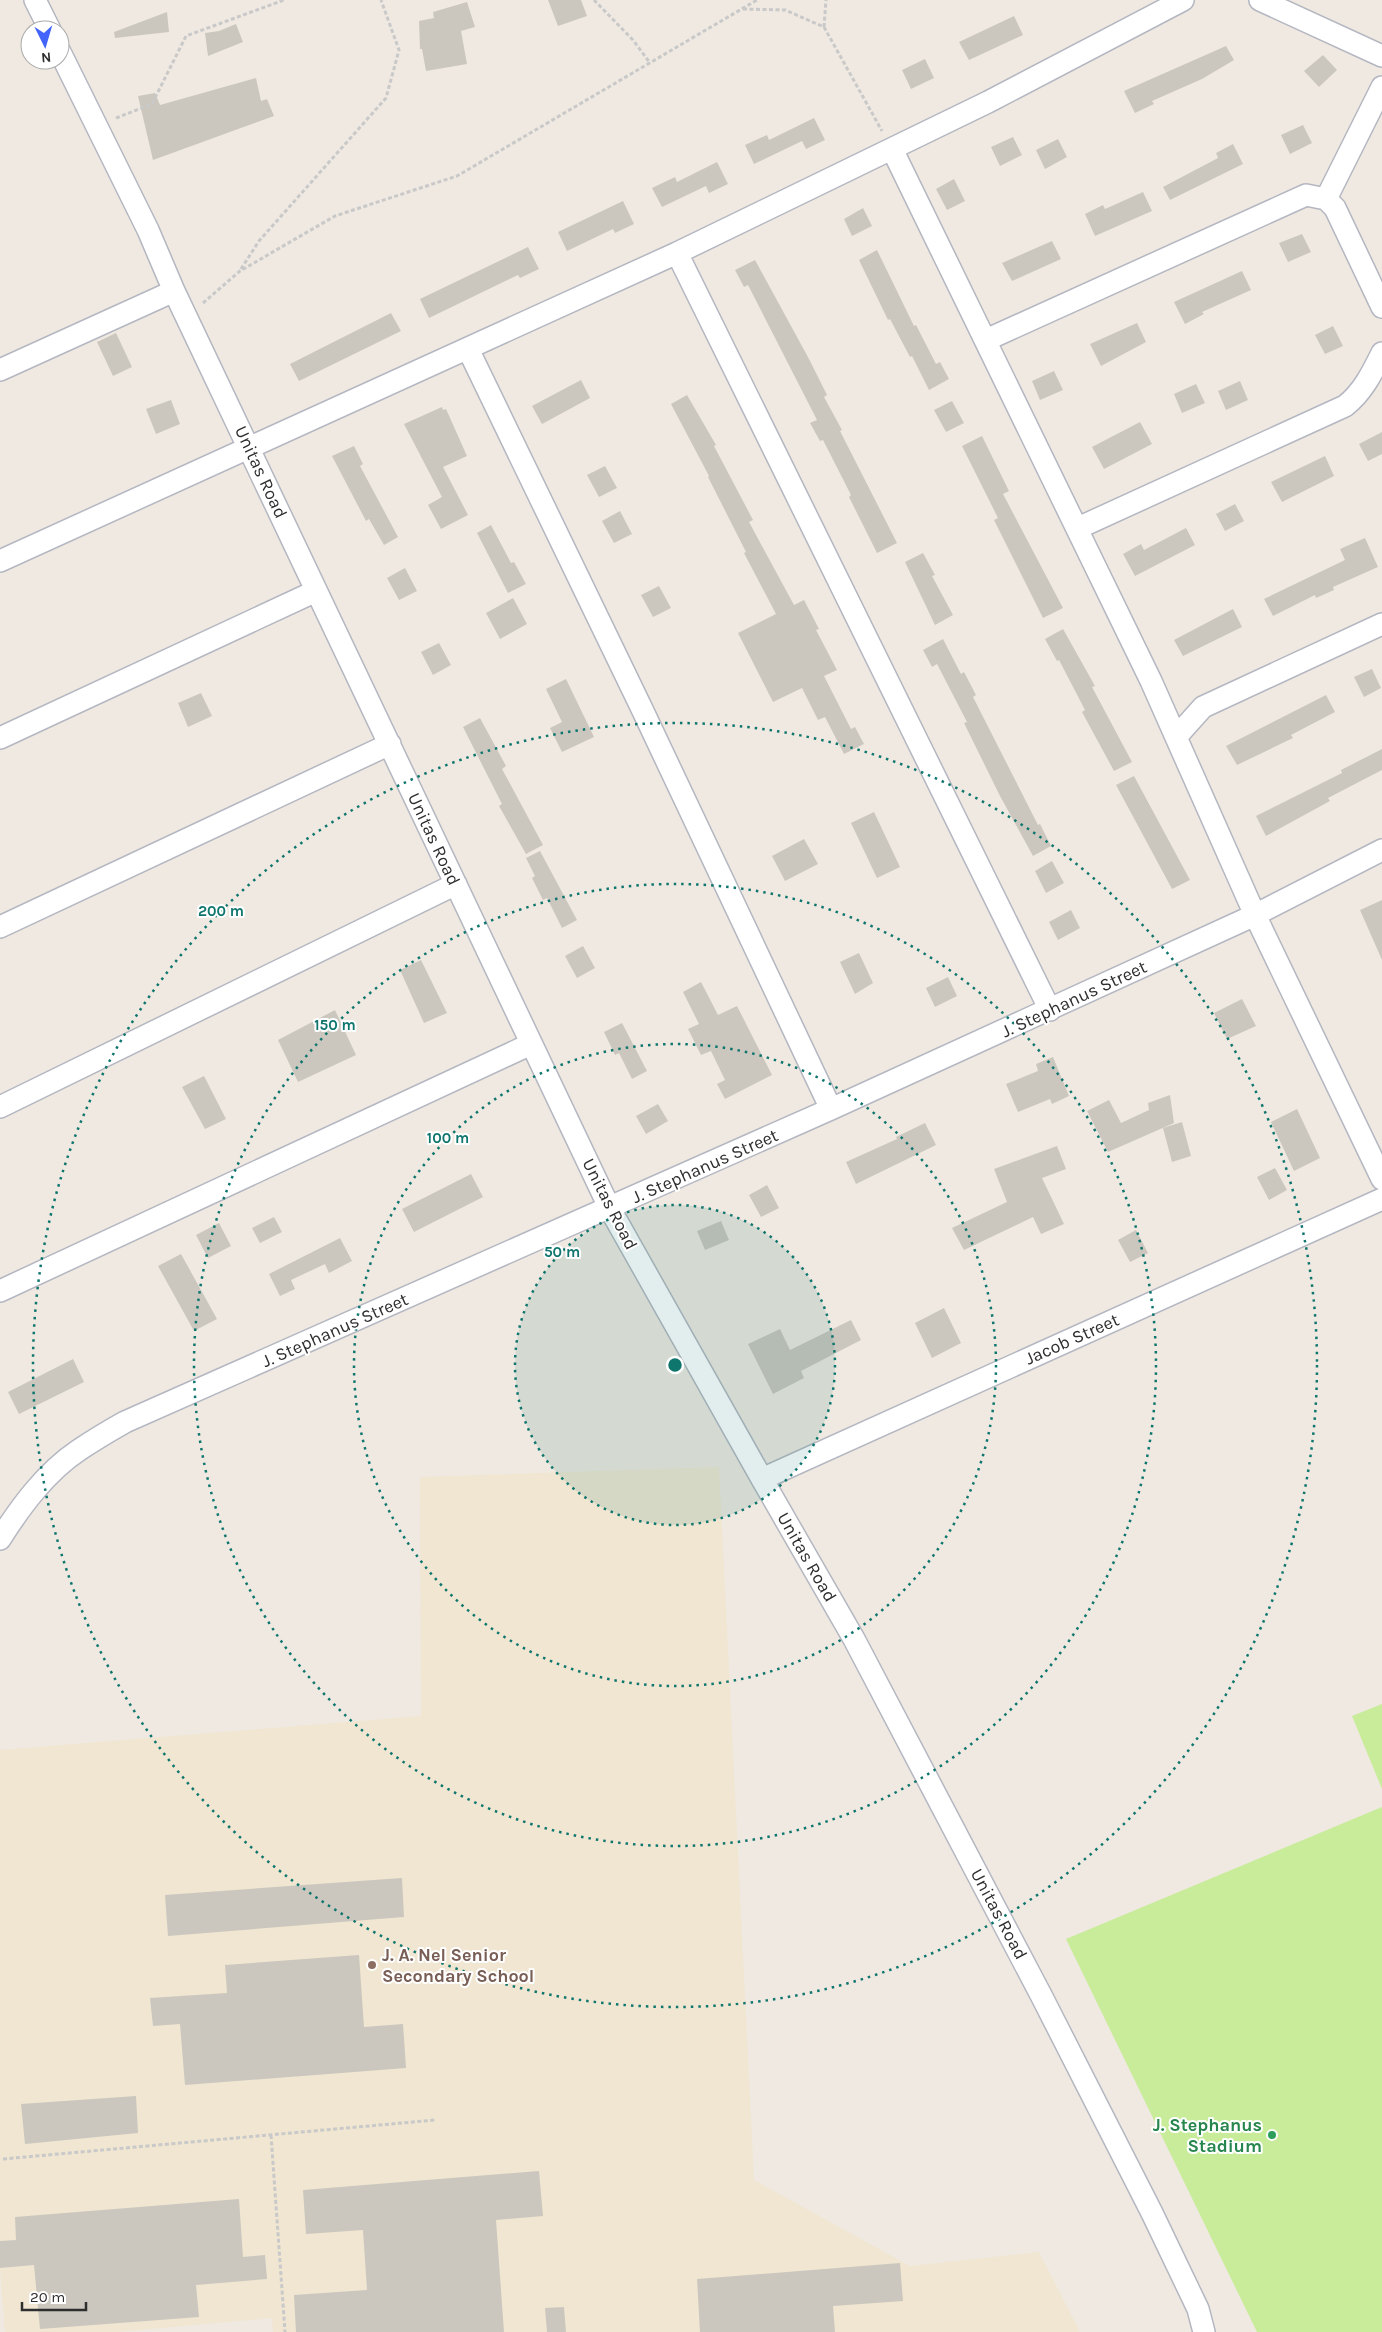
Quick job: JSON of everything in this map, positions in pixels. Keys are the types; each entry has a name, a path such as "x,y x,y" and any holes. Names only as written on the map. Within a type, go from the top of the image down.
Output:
{"street":[{"path":"35,0 45,20"},
{"path":"0,561 676,253 988,102 1183,0"},
{"path":"1260,0 1382,56"},
{"name":"Unitas Road","path":"69,70 148,230 186,317 250,446 316,591 610,1209 854,1639 1038,1988 1152,2213 1198,2309 1204,2332"},
{"path":"1326,200 1382,87"},
{"path":"892,149 1078,528 1176,736 1255,915 1382,1178"},
{"path":"986,340 1306,195 1326,200 1335,208 1382,307"},
{"path":"676,253 1050,1010"},
{"path":"0,369 174,291"},
{"path":"468,349 642,709 831,1109"},
{"path":"1078,528 1345,406 1356,398 1366,384 1382,353"},
{"path":"0,738 316,591"},
{"path":"1176,736 1203,707 1382,624"},
{"path":"0,927 390,744"},
{"name":"J. Stephanus Street","path":"0,1539 17,1511 42,1483 77,1451 125,1422 610,1209 1050,1010 1255,915 1382,850"},
{"path":"0,1107 456,884"},
{"path":"0,1291 531,1044"},
{"name":"Jacob Street","path":"762,1479 1382,1199"}],"path":[{"path":"95,126 152,104 186,36 284,0"},
{"path":"240,271 259,241 386,98 399,50 381,0"},
{"path":"594,0 633,40 650,63"},
{"path":"186,317 240,271 335,216 457,176 757,0"},
{"path":"826,0 824,27 892,149"},
{"path":"741,9 785,10 824,27"},
{"path":"3,2159 435,2120"},
{"path":"271,2135 286,2332"}],"shaded area":[{"name":"J. A. Nel Senior Secondary School","path":"719,1467 754,2180 910,2266 1039,2252 1080,2332 273,2332 272,2318 117,2332 5,2332 0,2269 0,1750 421,1716 420,1477"}],"green space":[{"path":"1382,1704 1382,1789 1352,1716"},
{"name":"J. Stephanus Stadium","path":"1382,1807 1382,2332 1257,2332 1066,1939"}],"building":[{"path":"548,0 581,0 587,16 558,26"},
{"path":"467,2 475,27 461,31 467,64 426,71 422,49 420,49 419,21 434,18 433,12"},
{"path":"167,12 169,32 115,38 114,32"},
{"path":"1014,16 1023,35 969,60 959,42"},
{"path":"236,24 243,42 208,56 205,33 219,31"},
{"path":"1226,46 1234,60 1202,79 1152,101 1154,104 1135,113 1124,91"},
{"path":"1323,55 1337,70 1319,87 1304,71"},
{"path":"925,59 934,78 911,89 902,70"},
{"path":"256,78 261,101 267,99 274,116 153,160 138,96 155,93 160,105"},
{"path":"814,118 825,140 806,149 802,141 754,164 745,145 767,135 769,140"},
{"path":"1303,125 1312,143 1290,154 1281,135"},
{"path":"1013,137 1022,155 1000,166 991,147"},
{"path":"1058,139 1067,157 1045,169 1036,150"},
{"path":"1233,144 1243,164 1170,200 1163,187 1218,158 1216,153"},
{"path":"717,162 728,184 709,193 706,186 662,207 652,188 675,177 677,182"},
{"path":"954,179 965,201 947,210 936,189"},
{"path":"1143,192 1152,211 1095,236 1085,214 1103,205 1105,209"},
{"path":"623,201 634,224 615,233 613,229 567,251 558,232"},
{"path":"863,208 872,226 852,236 844,219"},
{"path":"1302,234 1311,252 1288,262 1279,243"},
{"path":"1052,241 1061,259 1012,281 1002,263"},
{"path":"528,247 539,269 520,278 518,275 429,318 420,299"},
{"path":"877,250 914,326 916,325 936,364 940,362 949,379 929,390 912,356 910,357 890,319 888,320 859,260"},
{"path":"755,260 809,359 827,395 824,397 842,430 840,431 897,543 877,553 849,497 851,495 823,440 820,441 810,423 817,420 748,285 744,287 735,270"},
{"path":"1242,271 1251,290 1202,312 1204,314 1185,324 1174,302"},
{"path":"391,313 401,331 299,381 290,364"},
{"path":"1137,323 1146,342 1101,366 1090,344"},
{"path":"1333,326 1343,346 1325,354 1315,335"},
{"path":"116,333 132,367 113,376 97,342"},
{"path":"1054,371 1063,390 1040,400 1032,381"},
{"path":"581,380 590,398 542,424 532,406"},
{"path":"1240,381 1248,400 1226,410 1218,391"},
{"path":"1196,384 1205,403 1182,413 1174,394"},
{"path":"687,395 716,445 714,446 753,520 749,522 794,605 804,600 819,629 816,630 837,670 824,676 851,729 855,727 864,744 844,754 825,717 818,720 802,688 773,702 738,633 776,614 744,553 746,552 709,476 671,404"},
{"path":"171,400 180,424 156,434 146,409"},
{"path":"952,401 964,423 946,432 934,410"},
{"path":"442,407 443,410 446,409 467,456 443,467 468,515 441,529 428,505 442,497 404,424"},
{"path":"1140,422 1152,444 1104,469 1092,447"},
{"path":"1382,432 1382,454 1368,461 1359,444"},
{"path":"982,436 1009,491 1003,494 1063,608 1043,618 994,520 998,518 962,446"},
{"path":"354,446 363,464 360,466 398,537 384,545 369,519 366,521 332,456"},
{"path":"1325,456 1334,476 1282,502 1271,482"},
{"path":"605,466 617,488 599,497 587,475"},
{"path":"1235,504 1244,521 1225,531 1216,514"},
{"path":"620,511 632,534 614,543 602,521"},
{"path":"491,525 511,563 514,562 526,584 508,593 477,533"},
{"path":"1186,528 1195,545 1135,576 1123,554 1141,544 1144,550"},
{"path":"1365,538 1378,567 1333,587 1334,590 1316,598 1315,595 1273,616 1264,599 1345,560 1340,549"},
{"path":"923,553 935,575 932,576 953,615 935,625 905,562"},
{"path":"405,568 417,591 399,600 387,578"},
{"path":"659,586 671,608 653,617 641,595"},
{"path":"513,598 527,624 500,639 486,613"},
{"path":"1233,609 1242,627 1183,656 1174,640"},
{"path":"1063,629 1095,686 1092,687 1132,762 1114,771 1082,712 1085,710 1059,660 1057,661 1045,639"},
{"path":"943,639 961,674 964,672 976,695 973,697 1038,825 1040,824 1051,846 1033,856 1000,796 964,723 967,722 937,664 932,667 923,650"},
{"path":"439,643 451,665 433,675 421,652"},
{"path":"1372,669 1381,688 1364,697 1354,677"},
{"path":"566,679 594,737 562,752 550,728 562,722 546,689"},
{"path":"201,693 212,716 188,727 178,703"},
{"path":"1326,695 1335,712 1291,735 1293,738 1237,765 1226,746"},
{"path":"480,718 506,766 502,769 543,845 526,854 499,806 502,804 463,727"},
{"path":"1382,749 1382,770 1328,798 1330,801 1266,836 1256,816 1342,773 1341,770"},
{"path":"1134,776 1190,880 1172,889 1116,785"},
{"path":"874,812 900,867 877,878 851,823"},
{"path":"804,839 818,864 785,881 772,856"},
{"path":"540,851 577,920 562,928 547,898 543,900 532,878 535,876 526,858"},
{"path":"1052,861 1064,883 1046,893 1035,871"},
{"path":"1382,900 1382,960 1360,910"},
{"path":"1071,910 1080,928 1058,940 1049,922"},
{"path":"583,946 595,968 577,978 565,956"},
{"path":"859,953 873,983 855,994 840,962"},
{"path":"421,960 447,1013 424,1023 400,970"},
{"path":"948,977 957,996 935,1007 926,988"},
{"path":"701,982 718,1015 737,1006 772,1075 725,1099 717,1084 725,1080 711,1051 701,1055 688,1029 699,1024 683,992"},
{"path":"1242,999 1256,1026 1227,1039 1214,1013"},
{"path":"335,1010 356,1055 298,1082 278,1040"},
{"path":"622,1023 647,1071 632,1079 619,1053 615,1055 604,1032"},
{"path":"1053,1057 1069,1096 1052,1104 1050,1099 1018,1112 1006,1084 1038,1071 1036,1064"},
{"path":"204,1076 226,1119 205,1129 182,1087"},
{"path":"1170,1095 1174,1123 1108,1152 1087,1111 1109,1100 1121,1123 1149,1110 1148,1103"},
{"path":"658,1104 668,1121 646,1134 636,1116"},
{"path":"1297,1109 1320,1158 1294,1171 1271,1122"},
{"path":"1182,1122 1191,1156 1172,1162 1163,1128"},
{"path":"925,1123 936,1145 856,1184 846,1162 897,1139 896,1137"},
{"path":"1057,1146 1066,1169 1042,1178 1064,1224 1041,1234 1033,1217 964,1250 952,1228 1007,1202 994,1169"},
{"path":"1275,1168 1287,1190 1269,1200 1257,1177"},
{"path":"471,1174 483,1197 414,1232 402,1209"},
{"path":"767,1185 779,1208 761,1217 749,1195"},
{"path":"274,1217 282,1232 260,1243 252,1228"},
{"path":"721,1221 729,1240 705,1250 697,1231"},
{"path":"219,1223 231,1246 208,1258 196,1235"},
{"path":"1136,1230 1148,1253 1130,1262 1118,1240"},
{"path":"340,1238 352,1261 329,1273 325,1264 291,1280 295,1289 280,1296 269,1274"},
{"path":"181,1254 217,1319 194,1331 158,1266"},
{"path":"944,1308 961,1343 932,1358 915,1323"},
{"path":"851,1320 861,1340 801,1371 804,1378 773,1394 748,1344 780,1329 790,1350"},
{"path":"73,1359 84,1382 19,1414 8,1392"},
{"path":"402,1878 404,1917 168,1936 165,1895"},
{"path":"359,1955 364,2027 403,2024 406,2068 185,2085 180,2024 153,2026 150,1998 227,1993 225,1965"},
{"path":"136,2096 138,2133 25,2144 21,2104"},
{"path":"539,2171 543,2216 496,2220 504,2332 296,2332 294,2295 367,2290 363,2230 306,2234 303,2190"},
{"path":"239,2199 243,2257 265,2255 267,2279 196,2285 199,2317 40,2329 34,2265 0,2268 0,2241 16,2240 15,2217"},
{"path":"900,2263 903,2301 833,2306 835,2332 700,2332 697,2279"},
{"path":"564,2307 566,2332 547,2332 545,2308"}],"place":[{"name":"J. A. Nel Senior Secondary School","path":"372,1965"},
{"name":"J. Stephanus Stadium","path":"1272,2135"}]}
